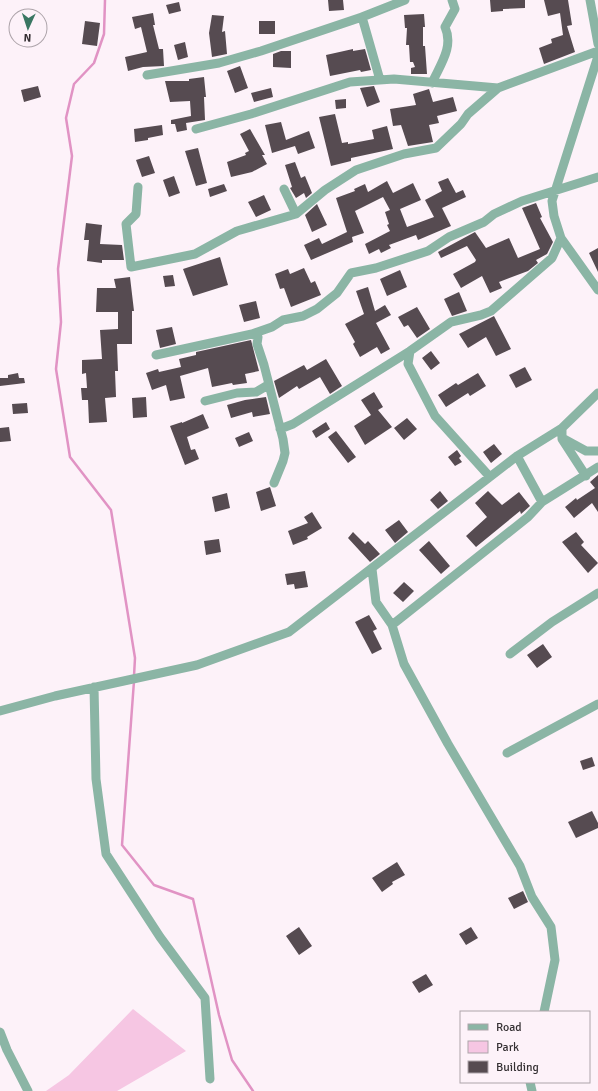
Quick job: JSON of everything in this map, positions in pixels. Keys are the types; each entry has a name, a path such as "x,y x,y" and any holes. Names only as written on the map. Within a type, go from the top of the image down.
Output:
{"street":[{"path":"147,75 219,63 261,51 362,17 405,0"},
{"path":"432,83 448,51 448,34 445,27 455,9 452,0"},
{"path":"590,0 598,44"},
{"path":"362,17 380,80"},
{"path":"138,187 136,214 126,224 131,268 195,254 237,231 296,214 325,190 356,170 404,154 436,148 461,124 468,114 498,88 598,51"},
{"path":"156,355 252,334 272,327 283,320 303,316 317,309 337,293 351,273 376,268 428,251 449,238 484,222 494,214 522,201 548,198 557,189 598,56"},
{"path":"196,129 251,114 350,82 394,79 498,88"},
{"path":"557,189 598,177"},
{"path":"284,189 296,214"},
{"path":"548,198 561,238 598,290"},
{"path":"280,430 293,424 410,351 451,322 482,315 491,311 552,258 561,238"},
{"path":"252,334 258,337 257,344 264,365 285,453 274,483"},
{"path":"410,351 408,364 435,416 490,477"},
{"path":"205,401 237,394 256,392 268,385"},
{"path":"0,711 197,665 289,632 517,456 562,428 598,393"},
{"path":"562,428 562,439 586,476"},
{"path":"562,439 586,451 598,451"},
{"path":"517,456 542,502"},
{"path":"392,625 528,517 542,502 586,476 598,467"},
{"path":"372,569 376,602 392,625 404,664 448,744 520,866 532,897 551,927 555,960 544,1011"},
{"path":"510,654 552,622 598,593"},
{"path":"94,688 96,779 106,854 160,937 205,998 210,1079"},
{"path":"507,753 598,704"},
{"path":"0,1032 7,1050 28,1091"}],"green space":[{"path":"133,1009 186,1051 117,1091 46,1091 69,1075"}],"building":[{"path":"328,0 343,0 344,10 329,11"},
{"path":"490,0 525,0 525,8 503,9 503,11 491,12"},
{"path":"544,0 568,0 572,25 567,26 575,52 544,64 539,48 552,43 551,39 563,35 560,13 548,16"},
{"path":"179,2 181,11 169,14 166,5"},
{"path":"153,13 155,25 153,25 159,49 163,49 164,66 143,67 128,71 125,57 147,52 141,27 135,29 132,17"},
{"path":"424,14 425,27 423,27 423,46 425,46 427,74 411,74 411,68 415,67 413,62 410,62 409,45 406,45 407,28 405,28 404,15"},
{"path":"212,15 224,16 222,32 225,31 227,54 212,57 209,33"},
{"path":"85,21 100,23 97,46 82,44"},
{"path":"259,21 275,21 275,34 259,34"},
{"path":"185,42 188,57 178,60 174,45"},
{"path":"353,49 353,51 365,49 371,70 361,72 360,70 330,76 326,55"},
{"path":"281,51 291,51 291,68 273,67 273,54"},
{"path":"240,66 248,88 235,93 227,71"},
{"path":"204,77 206,97 204,97 205,120 186,123 187,130 177,132 175,124 171,124 171,120 191,116 190,101 170,102 165,81 189,81 189,79"},
{"path":"38,86 41,97 24,102 21,90"},
{"path":"374,86 380,102 367,107 360,88"},
{"path":"271,88 273,97 254,102 251,93"},
{"path":"429,89 433,102 453,97 457,111 437,116 439,123 429,125 433,142 408,146 401,125 393,126 390,109 416,105 413,94"},
{"path":"346,99 346,108 336,109 335,100"},
{"path":"335,114 342,143 348,142 348,144 374,139 372,130 387,126 393,149 351,158 351,161 331,166 319,117"},
{"path":"281,122 286,140 309,131 315,148 298,154 295,146 272,153 265,125"},
{"path":"162,125 163,135 148,138 148,140 135,142 134,129"},
{"path":"250,129 265,155 262,155 267,164 252,172 231,177 227,162 246,155 245,153 249,151 240,134"},
{"path":"198,148 207,183 196,186 185,151"},
{"path":"149,156 155,173 142,177 136,160"},
{"path":"295,162 301,178 305,176 312,193 306,198 304,193 296,198 290,188 292,187 285,165"},
{"path":"174,176 180,193 169,197 163,180"},
{"path":"448,178 456,193 463,190 466,197 442,208 451,226 418,240 416,235 389,245 391,248 381,253 379,249 369,254 365,244 390,231 387,225 389,224 385,212 390,210 383,197 355,211 364,233 352,237 353,242 311,260 304,245 319,238 322,244 347,232 336,198 355,191 354,189 365,184 368,192 387,181 393,193 413,183 421,200 400,209 407,227 434,217 425,200 442,191 438,182"},
{"path":"224,184 227,191 210,197 208,189"},
{"path":"264,195 271,210 256,217 248,202"},
{"path":"536,203 542,217 540,218 553,242 547,254 536,260 538,263 528,271 499,282 502,288 490,293 482,276 461,288 453,274 476,260 467,246 441,258 438,252 475,232 486,248 509,238 518,258 540,249 522,208"},
{"path":"317,204 327,225 312,232 305,215"},
{"path":"86,223 102,225 100,244 122,245 124,260 102,260 102,263 87,261 89,240 84,240"},
{"path":"598,248 598,272 589,253"},
{"path":"220,257 228,285 193,296 183,269"},
{"path":"304,268 311,283 315,281 321,295 291,307 284,288 280,289 275,274 288,269 290,274"},
{"path":"400,270 407,287 387,296 380,279"},
{"path":"173,275 175,286 165,287 163,276"},
{"path":"130,277 134,311 132,311 132,344 117,344 118,371 115,371 116,397 105,398 107,422 89,423 88,400 82,400 81,388 87,388 86,373 82,374 82,360 102,359 100,330 118,329 118,312 96,312 97,288 116,288 114,279"},
{"path":"368,287 375,311 385,305 391,315 376,323 390,349 381,354 377,347 360,357 353,344 355,342 345,324 364,314 356,291"},
{"path":"459,292 467,311 452,316 444,299"},
{"path":"256,301 260,318 244,322 239,305"},
{"path":"417,307 430,329 417,338 408,325 404,327 398,317"},
{"path":"494,316 511,349 496,356 486,337 468,348 459,334"},
{"path":"172,327 176,344 160,348 156,330"},
{"path":"251,340 259,371 245,374 247,383 233,385 232,383 212,387 208,368 180,376 185,398 170,401 166,385 152,390 146,373 158,369 159,372 181,367 179,359 196,355 196,352"},
{"path":"431,351 440,363 431,370 422,358"},
{"path":"326,359 342,386 330,394 320,377 299,389 297,386 279,398 274,381 304,365 307,370"},
{"path":"525,367 532,380 516,388 509,375"},
{"path":"18,373 19,378 24,378 25,383 0,386 0,378 8,378 8,375"},
{"path":"478,373 486,386 470,396 468,393 446,407 438,395 456,383 458,385"},
{"path":"374,392 383,407 378,410 392,427 365,445 354,426 371,415 361,400"},
{"path":"146,397 147,417 133,418 132,398"},
{"path":"266,397 270,414 253,417 252,412 231,418 227,405 245,400"},
{"path":"27,403 28,413 13,414 12,404"},
{"path":"203,414 209,428 187,437 191,450 195,449 199,459 185,465 170,426 182,423"},
{"path":"407,418 417,429 404,440 394,428"},
{"path":"326,422 330,429 316,438 312,431"},
{"path":"9,427 11,441 0,442 0,428"},
{"path":"336,431 356,457 348,463 328,437"},
{"path":"249,432 253,441 239,447 235,438"},
{"path":"494,444 502,454 491,463 483,452"},
{"path":"457,450 461,456 459,458 462,462 455,466 448,457"},
{"path":"598,475 598,512 592,503 574,518 565,507 576,498 577,500 595,488 590,482"},
{"path":"270,487 276,506 261,511 256,492"},
{"path":"440,491 448,501 438,509 430,500"},
{"path":"488,491 502,505 519,492 530,506 521,514 520,511 476,547 466,536 487,517 475,503"},
{"path":"227,493 230,508 215,512 212,497"},
{"path":"312,512 322,528 307,537 308,539 293,545 288,531 308,523 304,517"},
{"path":"399,520 408,532 395,543 385,530"},
{"path":"353,532 365,544 368,541 380,554 370,562 348,538"},
{"path":"576,532 584,542 581,545 598,563 588,573 562,542"},
{"path":"219,539 221,552 206,555 204,541"},
{"path":"429,541 450,566 441,574 419,550"},
{"path":"305,571 308,587 295,589 294,584 287,585 285,574"},
{"path":"404,582 414,591 403,602 393,593"},
{"path":"369,615 377,629 373,631 382,649 372,654 355,622"},
{"path":"543,644 552,657 537,668 527,655"},
{"path":"592,757 595,766 583,770 580,761"},
{"path":"592,811 598,823 598,828 576,838 568,822"},
{"path":"397,862 405,875 392,882 393,884 382,892 372,878"},
{"path":"523,891 528,902 514,909 508,898"},
{"path":"299,927 312,946 299,955 286,936"},
{"path":"471,927 478,938 466,945 459,934"},
{"path":"426,974 433,985 419,993 412,982"}],"waterway":[{"path":"105,0 104,34 94,63 74,84 66,118 72,156 58,269 61,322 56,369 70,457 111,510 135,658 134,676"},
{"path":"134,681 122,845 154,885 193,899 219,1015 232,1060 253,1091"}]}
